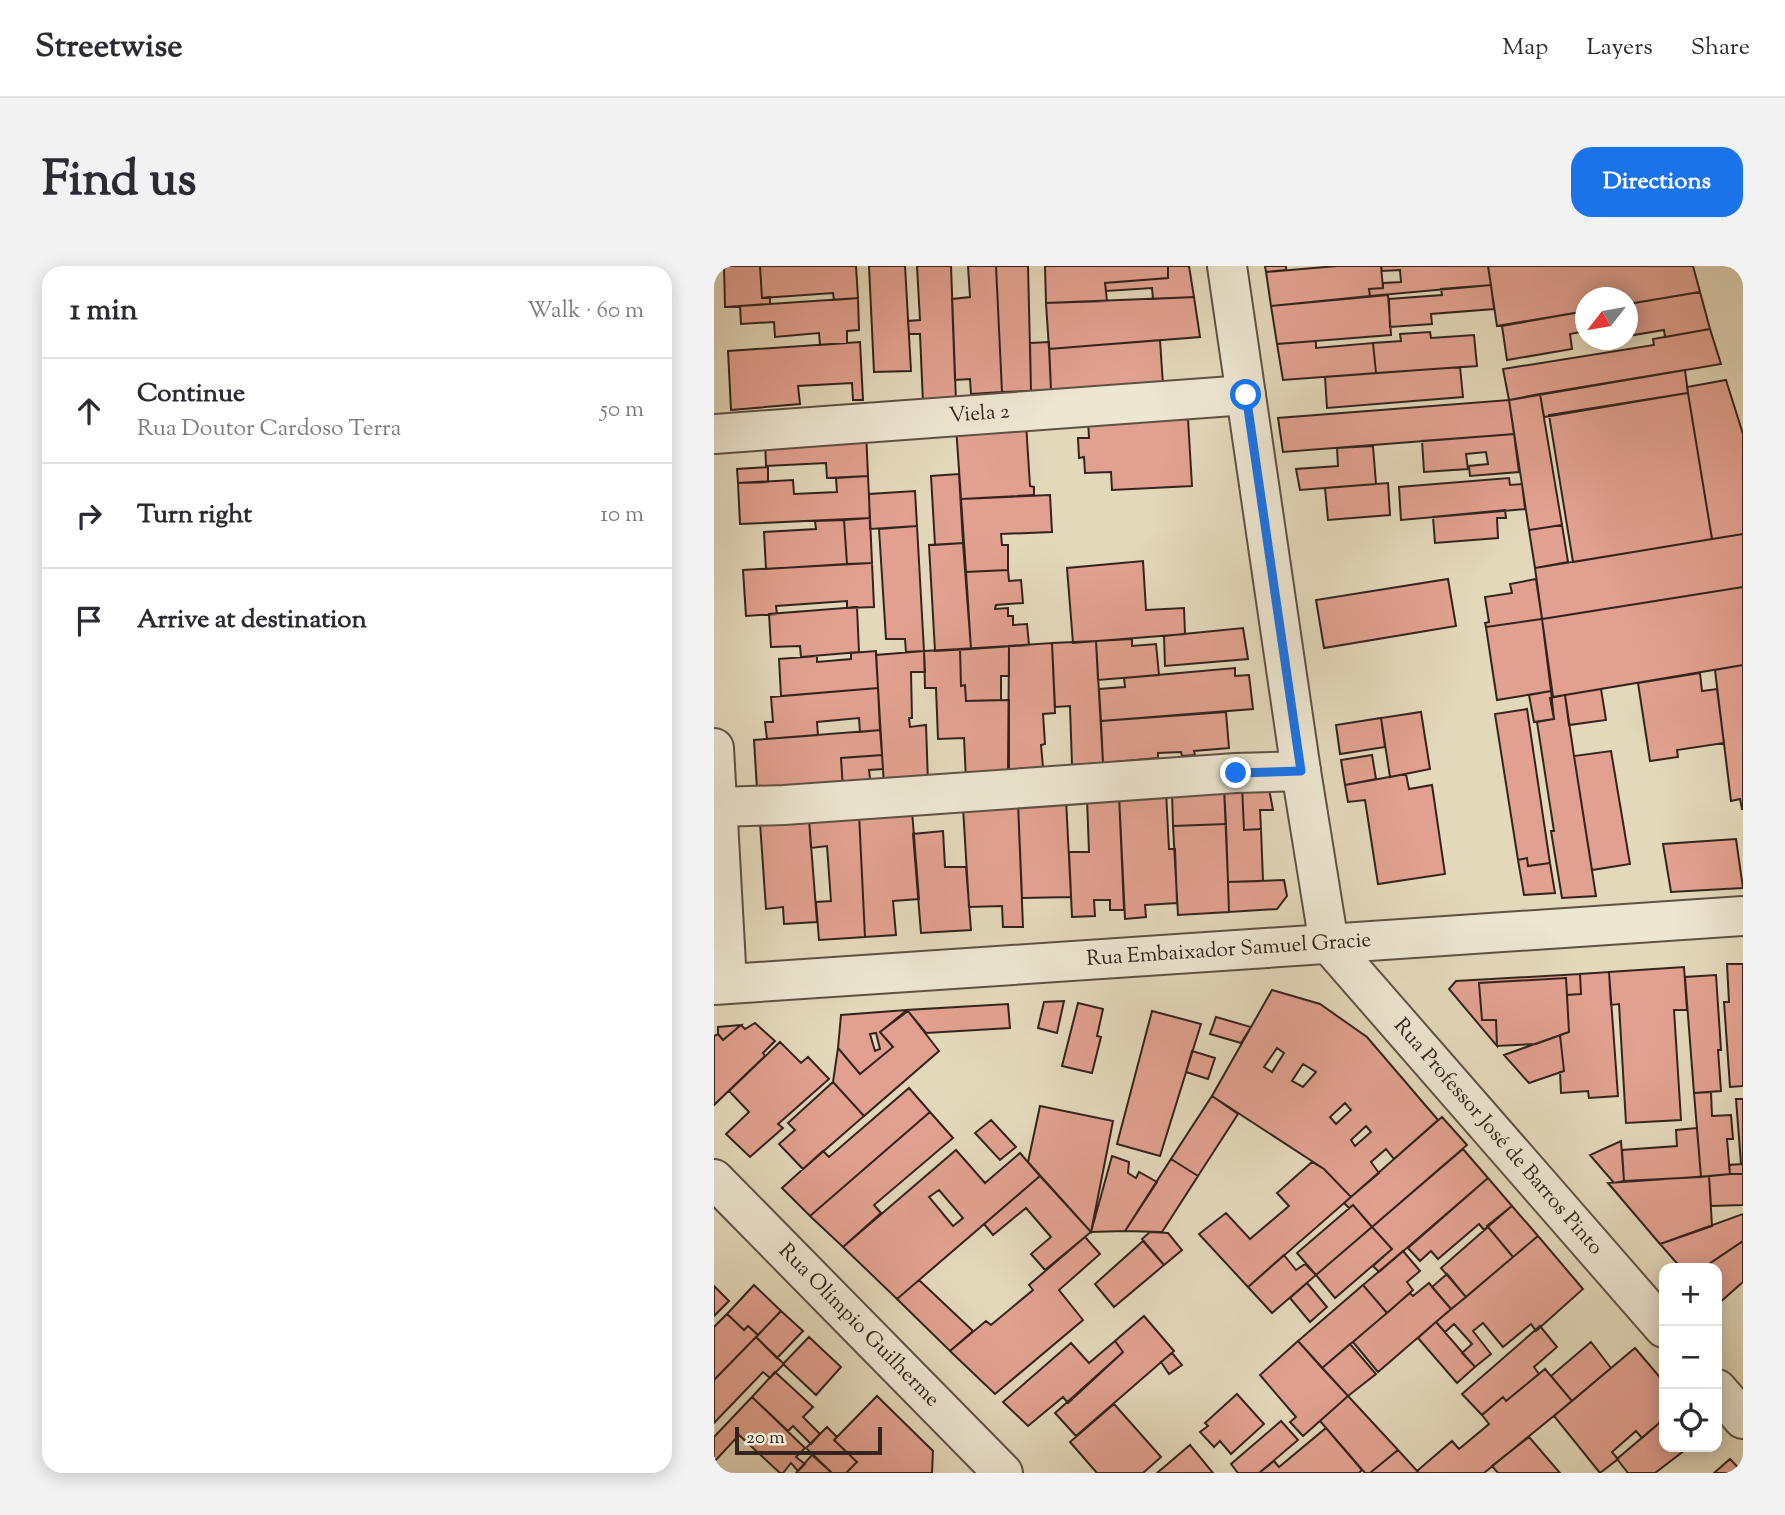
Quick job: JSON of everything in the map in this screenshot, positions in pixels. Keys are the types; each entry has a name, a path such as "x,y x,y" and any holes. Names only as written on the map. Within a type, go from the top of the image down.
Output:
{"street":[{"path":"1227,266 1329,944"},
{"name":"Viela 2","path":"714,434 1246,395"},
{"path":"714,748 718,807 720,984"},
{"path":"718,807 785,805 1236,773 1301,771"},
{"name":"Rua Embaixador Samuel Gracie","path":"720,984 1743,916"},
{"name":"Rua Professor José de Barros Pinto","path":"1329,944 1662,1326"},
{"name":"Rua Olímpio Guilherme","path":"714,1179 998,1471"},
{"path":"1718,1389 1743,1419"}],"building":[{"path":"724,266 760,266 762,298 770,297 770,304 725,307"},
{"path":"760,266 856,266 858,298 834,300 833,293 762,298"},
{"path":"869,266 905,266 911,371 874,372"},
{"path":"917,266 951,266 956,402 923,403 920,334 909,334 908,321 920,320"},
{"path":"968,266 996,266 1002,392 971,394 970,379 955,380 952,299 970,297"},
{"path":"996,266 1028,266 1031,391 1002,392"},
{"path":"1045,266 1168,266 1168,278 1105,283 1107,301 1046,303"},
{"path":"1168,266 1189,266 1194,297 1153,299 1152,288 1106,291 1105,283 1168,278"},
{"path":"1265,266 1286,266 1286,270 1266,272"},
{"path":"1337,266 1381,266 1383,288 1369,289 1370,296 1271,306 1266,272"},
{"path":"1381,266 1488,266 1491,285 1370,296 1369,289 1383,288 1383,283 1401,282 1400,270 1382,271"},
{"path":"1488,266 1693,266 1700,292 1638,302 1638,287 1575,287 1575,313 1497,326"},
{"path":"1491,285 1494,309 1431,314 1432,324 1390,327 1389,299 1442,295 1441,289"},
{"path":"1700,292 1710,329 1665,337 1664,330 1638,334 1638,302"},
{"path":"1388,295 1391,335 1277,344 1271,306"},
{"path":"1194,297 1200,337 1049,349 1046,303"},
{"path":"858,298 859,330 847,331 847,343 820,345 819,333 775,337 774,322 741,324 740,306"},
{"path":"1575,313 1575,333 1570,334 1572,349 1507,360 1502,326"},
{"path":"1710,329 1721,364 1509,400 1503,369 1623,350 1638,350 1638,348 1654,345 1653,339"},
{"path":"1430,332 1431,338 1474,335 1477,366 1376,373 1373,343 1401,341 1400,334"},
{"path":"1160,340 1163,385 1051,390 1049,349"},
{"path":"1316,341 1316,348 1373,343 1376,373 1283,380 1277,344"},
{"path":"860,342 863,400 853,400 852,383 798,386 800,404 731,410 728,351"},
{"path":"1049,342 1051,390 1031,391 1030,343"},
{"path":"1460,367 1463,397 1327,408 1325,377"},
{"path":"1685,370 1688,393 1544,417 1540,394"},
{"path":"1726,380 1743,434 1743,534 1712,539 1687,387"},
{"path":"1688,393 1712,539 1573,562 1549,415"},
{"path":"1540,394 1562,525 1529,530 1509,400"},
{"path":"1509,400 1514,434 1283,452 1278,418"},
{"path":"1188,419 1192,486 1112,490 1111,472 1085,473 1084,457 1079,458 1078,438 1089,438 1088,420 1114,423"},
{"path":"1026,423 1030,486 1034,487 1034,495 961,499 956,426"},
{"path":"866,431 868,476 827,478 826,463 766,466 765,437"},
{"path":"1514,434 1519,472 1470,476 1469,466 1488,464 1486,452 1466,454 1468,469 1424,472 1422,441"},
{"path":"1373,446 1376,484 1300,490 1296,469 1338,466 1337,448"},
{"path":"768,467 768,482 738,483 737,469"},
{"path":"959,474 963,543 935,545 931,476"},
{"path":"868,476 870,518 740,524 738,483 793,480 794,494 837,492 836,478"},
{"path":"1509,478 1510,485 1522,484 1525,509 1401,520 1399,487"},
{"path":"1388,483 1390,515 1328,520 1325,488"},
{"path":"915,491 917,526 870,529 869,494"},
{"path":"1050,495 1052,532 1001,534 1002,545 1008,545 1008,570 966,572 961,499"},
{"path":"1505,510 1506,518 1497,518 1498,538 1435,543 1433,517"},
{"path":"870,518 872,563 847,564 844,520"},
{"path":"844,520 847,564 766,569 764,532 816,529 815,521"},
{"path":"1562,525 1568,562 1535,568 1529,530"},
{"path":"917,526 924,651 906,652 905,639 886,639 879,529"},
{"path":"1743,534 1743,587 1542,619 1535,568"},
{"path":"963,543 971,649 935,651 929,545"},
{"path":"1143,561 1146,610 1184,608 1185,634 1073,643 1067,568"},
{"path":"872,563 874,607 847,608 847,601 776,606 777,614 746,616 743,570"},
{"path":"1008,570 1009,581 1021,580 1023,603 996,605 995,609 1008,608 1008,616 1013,616 1013,625 1027,624 1029,645 971,649 966,572"},
{"path":"1448,579 1456,626 1324,648 1316,600"},
{"path":"1536,579 1542,619 1486,627 1485,623 1489,622 1485,597 1512,593 1510,584"},
{"path":"1743,587 1743,665 1553,697 1542,619"},
{"path":"857,607 859,652 801,657 800,646 771,647 769,614"},
{"path":"1542,619 1551,691 1497,700 1486,627"},
{"path":"1243,628 1248,659 1165,666 1164,636"},
{"path":"1132,639 1132,646 1156,644 1159,675 1098,680 1096,641"},
{"path":"1096,641 1103,763 1072,765 1070,706 1055,707 1052,643"},
{"path":"1052,643 1055,713 1043,714 1043,767 1008,770 1009,646"},
{"path":"1009,646 1009,676 1001,676 1001,700 966,701 965,685 961,686 960,649"},
{"path":"960,649 961,686 965,685 966,701 1009,700 1009,777 966,780 964,738 938,739 936,688 925,688 924,651"},
{"path":"876,651 878,688 781,696 779,659 817,656 817,662 851,659 851,653"},
{"path":"924,651 925,672 911,672 912,718 909,718 910,727 926,725 928,783 884,786 876,655"},
{"path":"1743,665 1742,809 1740,799 1731,801 1715,670"},
{"path":"1235,668 1235,676 1249,675 1253,709 1101,721 1099,689 1125,687 1124,678"},
{"path":"1700,673 1702,691 1717,689 1724,743 1677,750 1678,757 1650,761 1638,683"},
{"path":"878,688 880,730 860,732 859,718 817,722 818,735 767,739 765,722 773,722 771,697"},
{"path":"1601,689 1606,720 1569,725 1565,695"},
{"path":"1551,691 1554,719 1534,722 1529,695"},
{"path":"1565,695 1596,896 1562,898 1551,831 1554,831 1537,722 1554,719 1550,698"},
{"path":"1527,709 1550,863 1528,866 1527,858 1518,860 1495,714"},
{"path":"1226,712 1229,748 1194,751 1195,755 1182,756 1181,752 1158,753 1158,758 1103,763 1101,721"},
{"path":"1421,712 1430,769 1390,777 1381,718"},
{"path":"1381,718 1385,747 1340,754 1336,725"},
{"path":"880,730 882,755 841,758 843,789 757,789 754,740"},
{"path":"1611,751 1630,864 1592,870 1574,756"},
{"path":"882,755 883,769 869,770 871,787 843,789 841,758"},
{"path":"1372,755 1376,779 1345,785 1341,760"},
{"path":"1406,774 1409,789 1432,785 1445,874 1378,884 1365,800 1348,802 1345,785"},
{"path":"1268,784 1273,810 1260,810 1261,829 1244,830 1242,786"},
{"path":"1242,786 1244,830 1261,829 1263,881 1228,882 1224,787"},
{"path":"1224,787 1226,824 1173,826 1172,791"},
{"path":"1166,791 1169,849 1175,849 1177,903 1145,905 1146,917 1125,919 1119,795"},
{"path":"1119,795 1124,910 1110,910 1110,900 1094,900 1095,916 1072,917 1069,852 1089,852 1087,798"},
{"path":"1066,799 1071,897 1022,898 1018,803"},
{"path":"1018,803 1023,927 1003,927 1002,906 969,907 963,807"},
{"path":"912,811 919,899 893,901 896,935 865,937 859,814"},
{"path":"859,814 865,937 819,940 816,902 831,901 827,846 811,848 809,819"},
{"path":"809,819 817,922 784,924 783,907 766,909 760,823"},
{"path":"1226,824 1229,912 1178,915 1173,826"},
{"path":"943,831 945,867 966,867 971,930 921,933 913,834"},
{"path":"1736,839 1743,888 1671,892 1663,844"},
{"path":"1527,858 1528,866 1550,863 1555,893 1524,895 1518,860"},
{"path":"1284,880 1287,896 1277,909 1229,912 1228,882"},
{"path":"1727,964 1743,964 1743,1086 1730,1087 1724,1002 1729,1002"},
{"path":"1684,967 1687,1010 1674,1010 1681,1120 1626,1123 1619,1004 1611,1005 1609,972"},
{"path":"1609,972 1618,1096 1589,1098 1588,1091 1561,1093 1560,1072 1564,1071 1560,1035 1569,1032 1567,995 1581,994 1580,974"},
{"path":"1580,974 1581,994 1567,995 1566,978 1479,983 1482,1020 1496,1020 1497,1046 1449,989 1456,981"},
{"path":"1716,975 1721,1091 1694,1093 1685,977"},
{"path":"1566,978 1569,1032 1536,1044 1497,1046 1496,1020 1482,1020 1479,983"},
{"path":"1272,990 1320,1004 1367,1037 1438,1120 1394,1159 1386,1149 1371,1162 1379,1173 1351,1197 1324,1169 1212,1096","holes":["1277,1048 1284,1053 1272,1072 1264,1067","1303,1064 1316,1072 1303,1087 1292,1081","1345,1103 1351,1110 1336,1124 1330,1117","1366,1126 1371,1132 1355,1146 1351,1140"]},
{"path":"1064,1001 1057,1033 1038,1028 1044,1002"},
{"path":"1078,1003 1103,1009 1097,1036 1101,1037 1092,1073 1062,1066"},
{"path":"1008,1004 1010,1028 926,1033 907,1010"},
{"path":"907,1010 880,1032 893,1047 860,1074 838,1048 841,1015","holes":["876,1033 880,1049 875,1051 870,1034"]},
{"path":"908,1011 939,1051 864,1116 833,1082 838,1048 860,1074 893,1047 880,1032"},
{"path":"1152,1011 1201,1024 1160,1156 1117,1144"},
{"path":"1216,1017 1251,1027 1241,1043 1210,1034"},
{"path":"755,1023 775,1041 763,1053 765,1056 714,1105 714,1036 718,1034 723,1040 741,1025 745,1029"},
{"path":"741,1025 723,1040 718,1034 718,1027"},
{"path":"1560,1035 1564,1071 1529,1083 1504,1055"},
{"path":"780,1042 801,1063 808,1057 829,1079 778,1124 783,1128 750,1157 726,1134 749,1112 729,1091"},
{"path":"1192,1051 1215,1058 1208,1079 1186,1072"},
{"path":"833,1082 864,1116 803,1169 779,1144 795,1130 788,1123"},
{"path":"909,1088 930,1112 810,1216 782,1188 823,1151 829,1157"},
{"path":"1711,1092 1712,1116 1731,1115 1733,1139 1727,1139 1730,1174 1701,1177 1694,1093"},
{"path":"1212,1096 1238,1114 1198,1176 1171,1159"},
{"path":"1736,1099 1743,1099 1743,1174 1730,1174 1729,1165 1741,1164"},
{"path":"1040,1106 1113,1121 1091,1232 1028,1162"},
{"path":"930,1112 953,1138 874,1205 881,1213 843,1247 810,1216"},
{"path":"1442,1117 1467,1145 1372,1227 1353,1205 1349,1208 1344,1203"},
{"path":"991,1120 1016,1147 1000,1160 975,1133"},
{"path":"1697,1128 1701,1177 1624,1181 1622,1150 1677,1146 1676,1130"},
{"path":"1621,1141 1624,1181 1614,1183 1590,1155"},
{"path":"1463,1149 1488,1178 1379,1272 1373,1266 1392,1249 1372,1227"},
{"path":"956,1150 985,1183 1020,1153 1040,1176 897,1299 843,1247","holes":["939,1190 963,1218 953,1226 929,1197"]},
{"path":"1112,1156 1129,1162 1128,1173 1136,1178 1139,1172 1157,1182 1125,1231 1091,1232"},
{"path":"1171,1159 1198,1176 1162,1232 1125,1231"},
{"path":"1312,1162 1324,1169 1351,1197 1248,1287 1199,1234 1226,1213 1250,1239 1289,1206 1277,1193"},
{"path":"1743,1174 1743,1205 1711,1206 1709,1176"},
{"path":"1040,1176 1091,1232 1045,1270 1031,1254 1051,1237 1026,1208 993,1235 984,1224"},
{"path":"1709,1176 1712,1226 1660,1244 1608,1183"},
{"path":"1488,1178 1512,1206 1484,1230 1479,1224 1438,1259 1431,1251 1420,1261 1408,1248"},
{"path":"1353,1205 1372,1227 1316,1275 1297,1253"},
{"path":"1512,1206 1538,1236 1513,1257 1487,1226"},
{"path":"1743,1214 1743,1241 1710,1263 1677,1263 1660,1244"},
{"path":"1372,1227 1392,1249 1335,1298 1316,1275"},
{"path":"1488,1227 1513,1257 1466,1297 1441,1268"},
{"path":"1150,1232 1168,1233 1182,1250 1164,1265 1142,1239"},
{"path":"1538,1236 1583,1289 1536,1331 1531,1324 1503,1347 1483,1323 1473,1331 1491,1354 1475,1367 1462,1353 1472,1344 1454,1324 1445,1332 1436,1322"},
{"path":"1085,1237 1100,1254 1059,1290 1083,1320 995,1394 950,1351 986,1321 991,1325 1033,1290 1029,1285"},
{"path":"1143,1241 1164,1265 1114,1307 1095,1284"},
{"path":"1743,1241 1743,1282 1722,1300 1722,1263 1710,1263"},
{"path":"1403,1251 1420,1271 1407,1282 1413,1290 1387,1313 1363,1285"},
{"path":"1284,1255 1296,1270 1305,1264 1316,1275 1272,1313 1248,1287"},
{"path":"1447,1274 1466,1297 1451,1309 1432,1287"},
{"path":"919,1280 973,1331 950,1351 897,1299"},
{"path":"1307,1283 1327,1307 1310,1322 1290,1298"},
{"path":"1429,1283 1451,1309 1378,1372 1353,1342 1410,1293 1413,1296"},
{"path":"754,1285 781,1311 758,1335 748,1326 744,1330 727,1314"},
{"path":"1363,1285 1387,1313 1322,1368 1298,1341"},
{"path":"714,1286 729,1301 714,1316"},
{"path":"781,1311 803,1331 777,1358 756,1337"},
{"path":"727,1314 744,1330 748,1326 758,1335 714,1380 714,1327"},
{"path":"1144,1316 1174,1351 1076,1436 1055,1413 1123,1352 1115,1341"},
{"path":"1436,1322 1475,1367 1457,1383 1418,1338"},
{"path":"1540,1326 1557,1347 1534,1367 1539,1374 1506,1401 1503,1397 1482,1415 1462,1394"},
{"path":"756,1337 784,1364 770,1378 763,1372 714,1423 714,1380"},
{"path":"809,1337 841,1367 816,1395 783,1364"},
{"path":"1115,1341 1123,1352 1068,1403 1063,1397 1028,1426 1003,1402 1071,1343 1089,1363"},
{"path":"1298,1341 1348,1396 1303,1436 1290,1422 1296,1417 1260,1375"},
{"path":"1591,1342 1611,1368 1572,1401 1551,1376"},
{"path":"1350,1344 1376,1374 1348,1396 1322,1368"},
{"path":"1635,1348 1659,1376 1659,1423 1642,1438 1636,1431 1612,1452 1618,1459 1600,1473 1554,1416"},
{"path":"1172,1353 1182,1365 1169,1374 1161,1362"},
{"path":"1545,1369 1572,1401 1484,1473 1417,1471 1452,1441 1459,1449 1489,1424 1482,1415 1503,1397 1506,1401"},
{"path":"775,1372 813,1407 803,1417 820,1434 811,1444 793,1426 788,1431 752,1397"},
{"path":"1237,1394 1264,1424 1231,1454 1220,1441 1214,1447 1200,1432 1208,1426 1205,1423"},
{"path":"877,1396 933,1451 932,1473 846,1473 857,1462 834,1440"},
{"path":"1348,1396 1398,1450 1370,1473 1365,1473 1320,1421"},
{"path":"752,1397 805,1448 796,1457 805,1464 798,1471 791,1463 780,1473 739,1435 714,1462 714,1437"},
{"path":"1114,1404 1161,1457 1143,1473 1097,1473 1070,1442"},
{"path":"1281,1421 1298,1440 1259,1473 1238,1473 1231,1464"},
{"path":"1659,1423 1659,1452 1682,1452 1655,1473 1628,1473 1617,1459"},
{"path":"827,1427 837,1437 834,1440 857,1462 846,1473 832,1473 806,1448"},
{"path":"1326,1428 1362,1470 1359,1473 1259,1473 1274,1461 1279,1467"},
{"path":"1529,1437 1560,1473 1498,1473 1492,1466"},
{"path":"1190,1445 1213,1473 1157,1473"},
{"path":"1398,1450 1419,1473 1370,1473"},
{"path":"812,1455 832,1473 796,1473"},
{"path":"1730,1459 1743,1473 1714,1473"},
{"path":"714,1463 724,1473 714,1473"}],"route":[{"path":"1236,773 1301,771 1246,395"}]}
